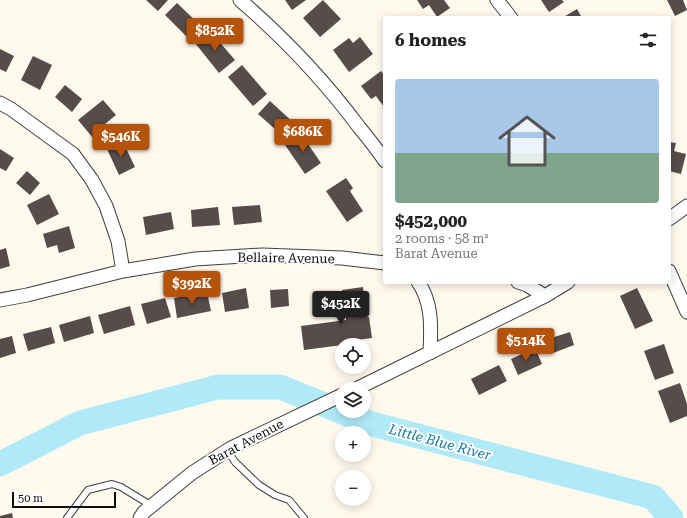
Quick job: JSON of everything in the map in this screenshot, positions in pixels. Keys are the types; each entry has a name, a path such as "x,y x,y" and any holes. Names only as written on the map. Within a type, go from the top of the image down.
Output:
{"street":[{"path":"240,0 304,61 345,108 383,158"},
{"path":"497,0 509,16"},
{"path":"0,103 11,109 73,154 92,180 106,206 118,242 123,271"},
{"path":"671,218 687,206"},
{"name":"Bellaire Avenue","path":"0,300 27,295 123,271 195,259 262,255 342,258 383,263"},
{"path":"671,276 687,312"},
{"path":"419,284 429,305 432,329 430,353"},
{"path":"524,284 545,296"},
{"path":"371,382 545,296 565,284"},
{"name":"Barat Avenue","path":"140,518 152,506 192,473 227,450 335,399"}],"lane":[{"path":"227,450 235,462 259,485 275,495 289,500 304,518"},
{"path":"67,518 88,490 112,484 121,487 152,506"}],"building":[{"path":"146,0 168,0 158,11"},
{"path":"285,0 306,0 292,10"},
{"path":"323,0 341,19 320,37 303,18"},
{"path":"417,0 444,0 450,8 438,16 436,16 429,5 423,9"},
{"path":"541,0 562,0 564,2 549,12"},
{"path":"667,0 683,0 687,10 675,16"},
{"path":"177,3 203,28 190,40 165,15"},
{"path":"577,9 581,16 565,16"},
{"path":"210,31 235,60 219,73 195,43"},
{"path":"360,37 373,54 349,72 333,50 349,38 353,43"},
{"path":"0,49 14,56 6,72 0,69"},
{"path":"33,56 52,65 40,90 21,80"},
{"path":"242,65 267,94 253,106 228,77"},
{"path":"381,71 383,74 383,106 376,96 371,99 361,86"},
{"path":"65,85 82,99 72,112 55,97"},
{"path":"103,100 116,115 105,124 112,133 98,144 78,120"},
{"path":"270,101 295,124 284,137 258,114"},
{"path":"305,131 312,141 308,144 321,163 305,174 285,145"},
{"path":"123,142 135,167 119,175 107,149"},
{"path":"671,142 676,143 674,151 686,154 681,174 671,172"},
{"path":"0,149 14,158 6,171 0,168"},
{"path":"27,171 40,183 30,195 16,183"},
{"path":"346,178 353,188 350,191 363,211 347,222 326,191"},
{"path":"49,194 59,214 37,225 27,205"},
{"path":"260,205 262,222 234,225 232,207"},
{"path":"218,207 220,225 192,227 191,210"},
{"path":"171,212 174,229 146,235 143,217"},
{"path":"69,226 75,248 59,253 57,245 47,248 43,234"},
{"path":"6,248 10,266 0,269 0,250"},
{"path":"363,287 366,317 369,317 372,338 335,338 335,346 304,350 301,326 346,320 342,290"},
{"path":"246,288 249,308 225,312 222,293"},
{"path":"637,288 653,321 635,329 620,296"},
{"path":"288,289 289,306 271,308 270,290"},
{"path":"207,292 211,311 177,318 174,298"},
{"path":"165,298 171,317 147,324 141,304"},
{"path":"130,306 135,325 104,334 98,315"},
{"path":"90,316 94,333 64,342 59,325"},
{"path":"51,327 55,343 28,351 23,334"},
{"path":"570,332 574,345 553,353 548,339"},
{"path":"12,336 16,353 0,358 0,339"},
{"path":"664,344 674,373 655,380 644,351"},
{"path":"535,348 542,364 518,375 511,359"},
{"path":"499,365 507,381 479,395 471,379"},
{"path":"680,383 687,404 687,416 670,423 658,391"},
{"path":"12,513 13,518 0,518 0,516"}],"waterway":[{"name":"Little Blue River","path":"0,464 80,423 218,387 280,387 372,424 653,497 671,518"}]}
